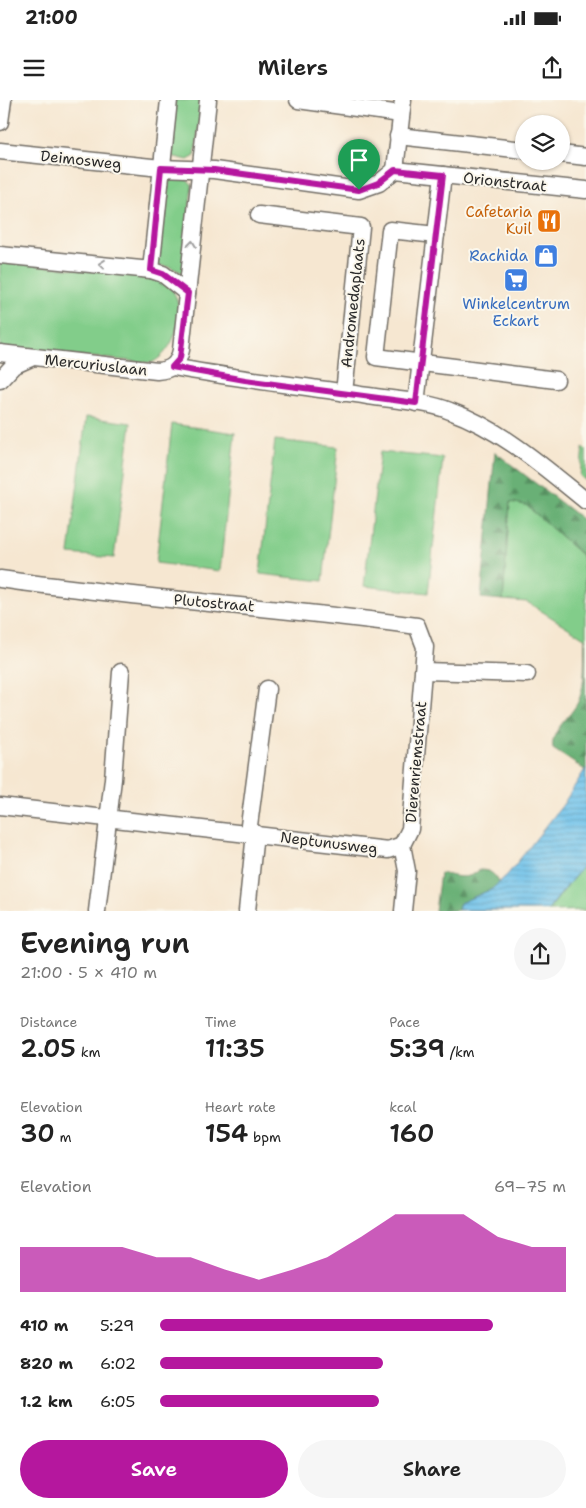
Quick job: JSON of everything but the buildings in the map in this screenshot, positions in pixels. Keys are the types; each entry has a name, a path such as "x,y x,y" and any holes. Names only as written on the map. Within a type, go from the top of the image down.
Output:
{"street":[{"path":"0,122 3,100"},
{"path":"151,270 169,100"},
{"path":"172,367 180,358 208,100"},
{"path":"161,168 200,169 359,190 378,183 395,170 402,107 298,100"},
{"path":"398,136 515,149"},
{"name":"Deimosweg","path":"0,151 161,168"},
{"path":"570,155 586,157"},
{"name":"Orionstraat","path":"395,170 586,190"},
{"path":"416,403 443,175"},
{"name":"Andromedaplaats","path":"259,215 361,227 344,393"},
{"path":"436,235 390,230 376,357 556,380"},
{"path":"0,255 151,270 168,278 188,293"},
{"name":"Mercuriuslaan","path":"0,353 157,371 172,367 245,380 442,408 468,418 505,440 586,501"},
{"name":"Mercuriuslaan","path":"0,380 13,366 31,358"},
{"name":"Plutostraat","path":"0,579 117,594 323,613 418,626 422,636"},
{"name":"Dierenriemstraat","path":"402,845 410,829 424,671 425,647 422,636"},
{"path":"424,671 527,674"},
{"path":"97,910 113,779 121,672"},
{"path":"247,910 252,833 267,689"},
{"name":"Neptunusweg","path":"0,806 252,833 388,850 402,845"},
{"path":"402,845 407,872 403,910"}],"green space":[{"path":"175,100 202,100 195,156 188,160 171,156"},
{"path":"173,178 186,179 192,184 183,273 170,267 156,265 168,180"},
{"path":"0,262 157,278 171,288 177,300 178,321 172,342 159,358 151,363 0,348"},
{"path":"86,417 131,423 114,558 69,554"},
{"path":"172,424 235,433 220,571 156,563"},
{"path":"275,440 338,447 323,581 260,574"},
{"path":"583,447 586,450 586,481 580,476"},
{"path":"380,452 443,458 428,593 364,586"},
{"path":"495,452 586,522 586,590 582,555 526,505 510,502 503,600 481,598"},
{"path":"510,502 526,505 586,559 586,639 527,602 503,600"},
{"path":"585,639 585,770 553,749 553,742 558,729 579,700 584,678"},
{"path":"586,862 586,910 548,911"},
{"path":"479,870 491,873 499,882 492,889 460,903 458,910 435,911 440,873 466,877"}],"water":[{"path":"586,768 586,862 548,910 458,910 460,903 492,889 508,874 562,806"}],"place":[{"name":"Cafetaria Kuil","path":"549,221"},
{"name":"Rachida","path":"546,256"},
{"name":"Winkelcentrum Eckart","path":"516,280"}],"route":[{"path":"161,168 214,170 359,190 378,183 395,170 443,175 416,403 214,376 172,367 180,358 188,293 163,274 151,270 161,168"}]}
